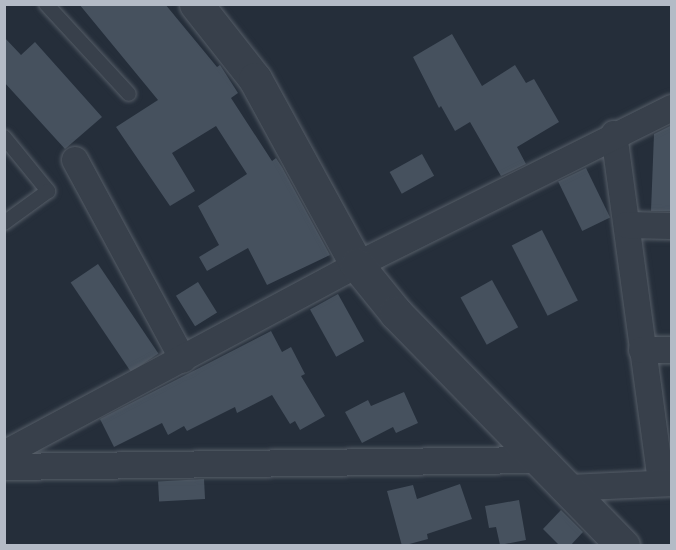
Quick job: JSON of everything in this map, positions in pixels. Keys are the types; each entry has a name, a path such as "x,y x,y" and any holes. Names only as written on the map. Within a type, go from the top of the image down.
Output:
{"street":[{"path":"196,4 255,79 357,265 396,313 623,546"},
{"path":"4,454 357,265 614,134 672,108"},
{"path":"566,488 666,483 642,350 614,134"},
{"path":"75,160 183,360"},
{"path":"627,225 672,226"},
{"path":"642,350 672,350"},
{"path":"4,467 539,460"}],"lane":[{"path":"46,4 129,94"},
{"path":"4,136 48,190 4,223"}],"building":[{"path":"79,4 165,4 217,67 220,65 238,93 231,98 272,161 276,158 282,167 330,255 267,285 248,248 207,271 199,257 219,245 198,206 247,174 216,126 172,153 195,191 170,206 116,127 158,100"},
{"path":"452,34 482,86 515,65 526,83 534,79 559,122 517,147 526,164 501,176 470,122 455,131 441,106 439,108 413,57"},
{"path":"4,37 21,55 35,42 102,117 65,149 4,82"},
{"path":"672,125 672,211 651,211 654,134"},
{"path":"422,154 434,176 402,194 390,172"},
{"path":"586,168 610,217 582,231 558,182"},
{"path":"542,230 578,300 548,316 512,245"},
{"path":"98,264 158,354 131,372 71,282"},
{"path":"492,280 518,327 487,345 461,297"},
{"path":"198,282 217,313 195,326 176,296"},
{"path":"338,294 364,341 336,357 310,310"},
{"path":"271,331 282,352 291,347 305,374 301,376 325,416 300,430 295,421 290,424 272,395 237,413 235,407 187,431 184,426 168,435 162,423 114,447 100,419"},
{"path":"404,392 418,423 396,433 393,427 362,443 345,412 368,400 371,406"},
{"path":"204,479 205,499 159,501 158,481"},
{"path":"460,484 472,519 427,534 428,539 402,546 387,491 413,485 417,499"},
{"path":"519,500 526,540 500,545 496,527 489,528 485,506"},
{"path":"561,510 583,532 570,546 560,546 543,529"}]}
